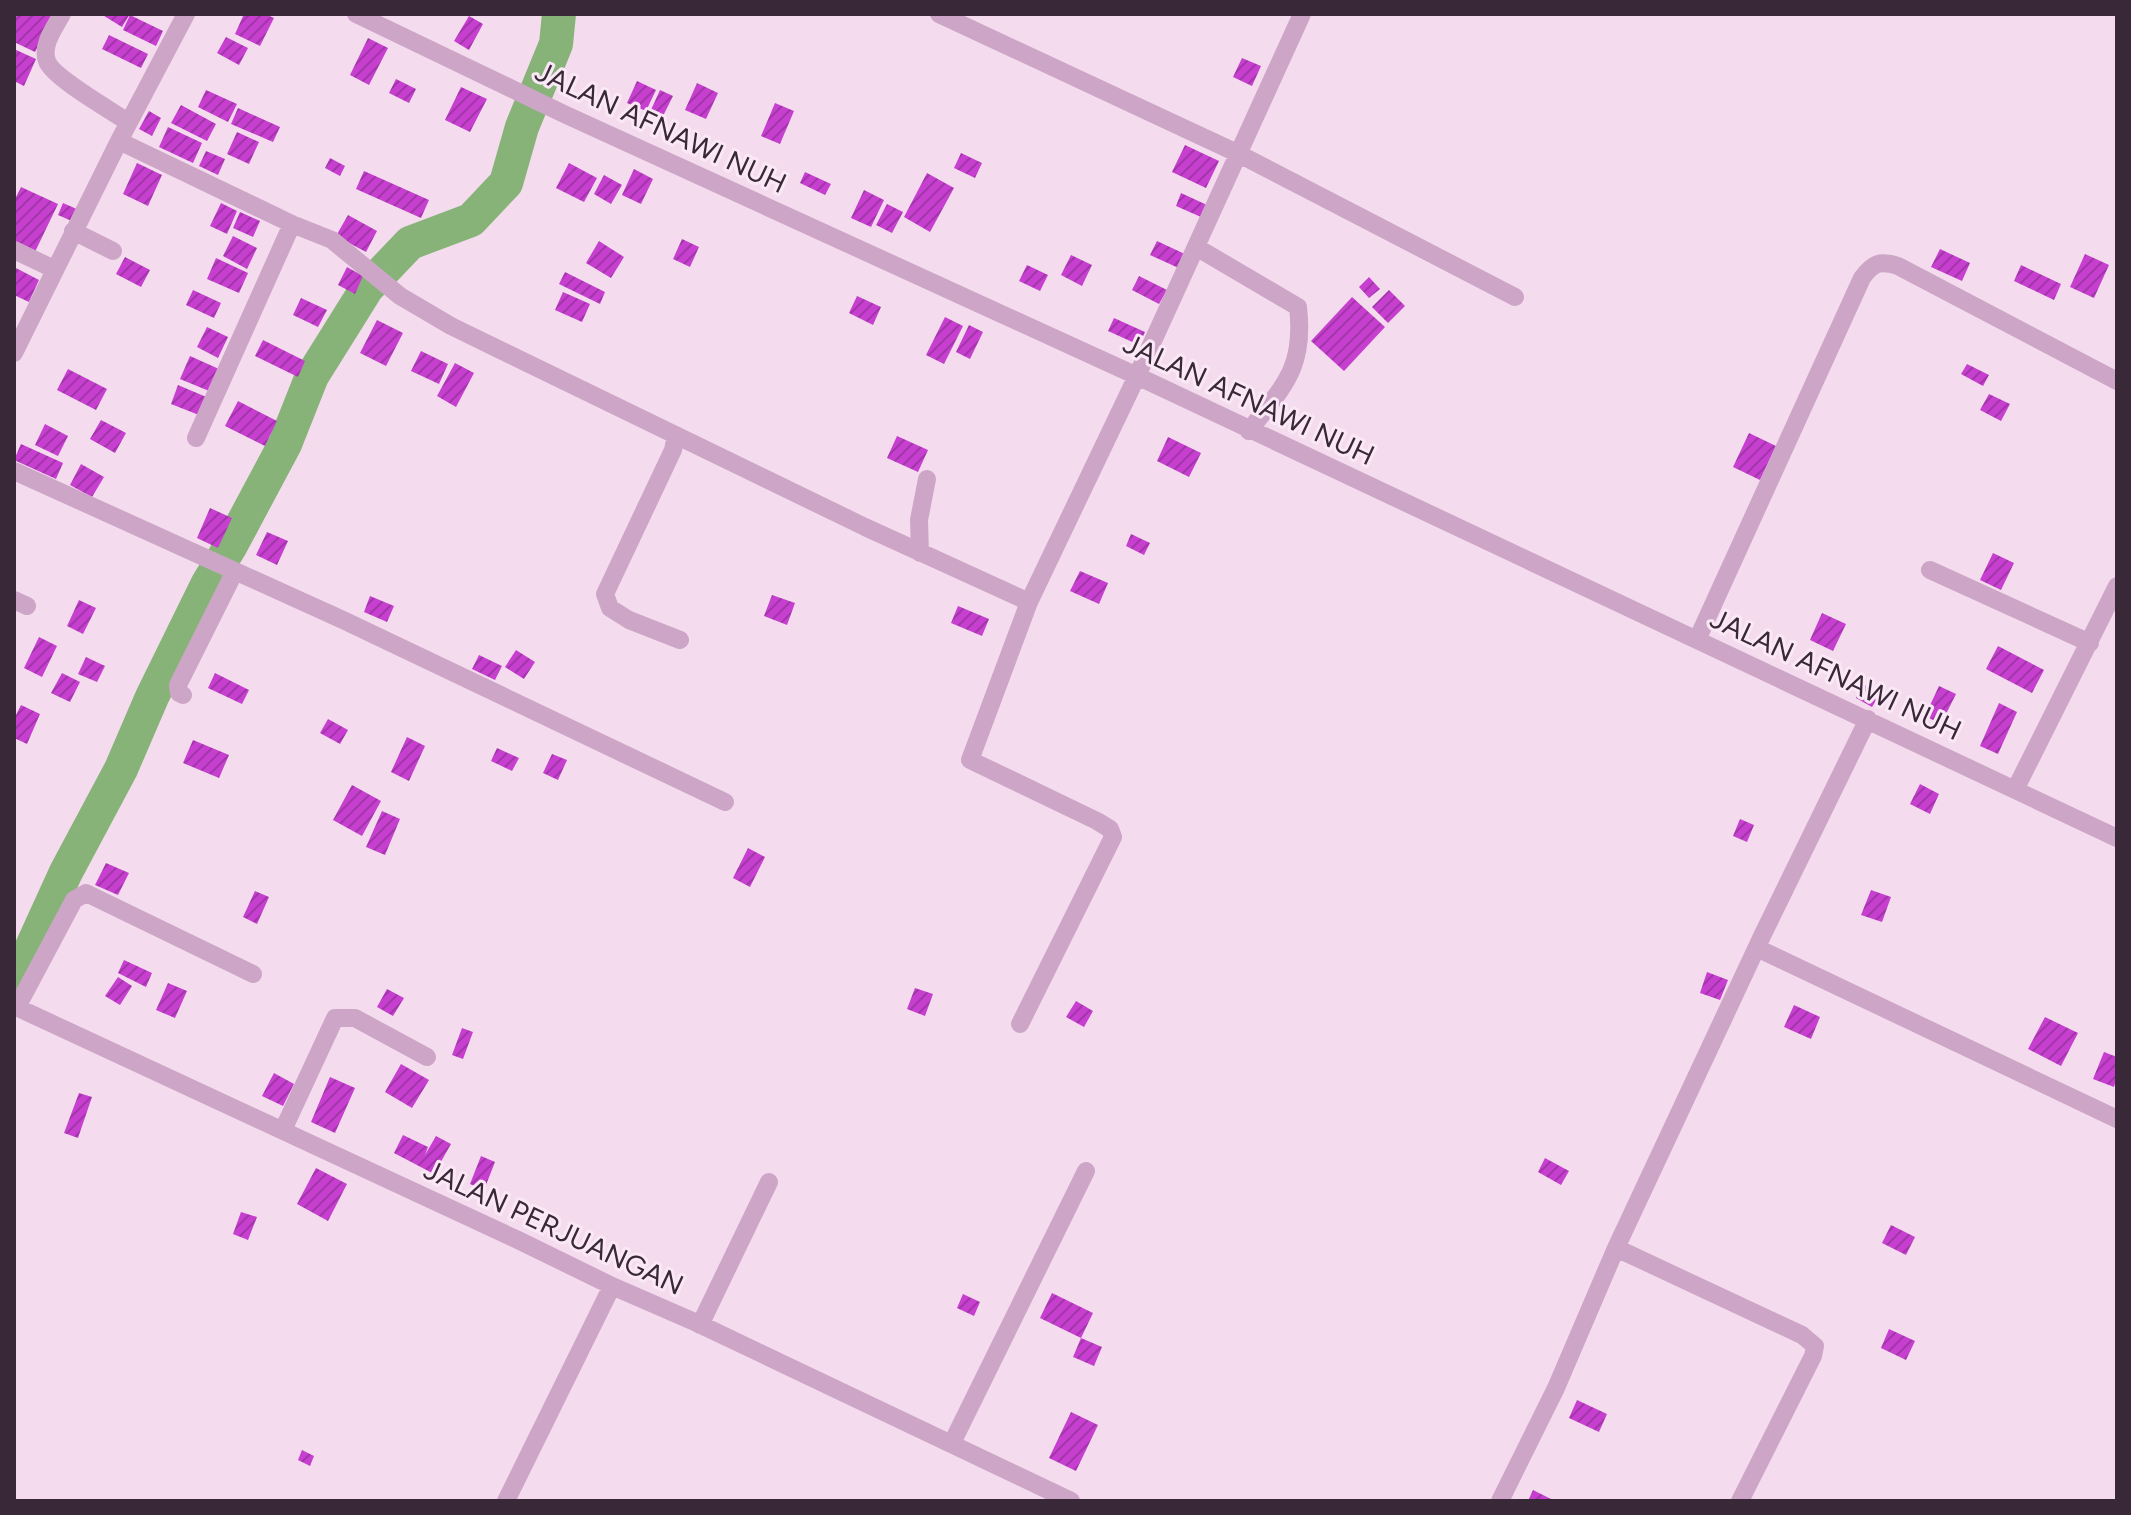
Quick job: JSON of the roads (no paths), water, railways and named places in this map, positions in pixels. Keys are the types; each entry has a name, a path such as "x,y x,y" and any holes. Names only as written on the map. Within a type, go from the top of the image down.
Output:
{"street":[{"path":"62,14 49,38 47,63 59,76 128,122"},
{"path":"14,353 128,122 186,14"},
{"name":"JALAN AFNAWI NUH","path":"356,14 564,114 1137,376 2117,838"},
{"path":"939,14 1237,153 1515,297"},
{"path":"1020,1024 1113,837 1110,829 1097,821 970,760 1029,602 1137,376 1302,14"},
{"path":"119,141 332,240 390,287 451,326 616,408 1029,602"},
{"path":"196,438 292,224"},
{"path":"73,231 113,251"},
{"path":"1196,247 1298,307 1299,355 1291,374 1249,431"},
{"path":"14,250 54,269"},
{"path":"1697,640 1822,363 1871,265 1884,261 1898,266 2117,381"},
{"path":"676,435 673,450 605,594 610,608 629,620 680,640"},
{"path":"14,471 233,570 725,802"},
{"path":"920,553 919,520 927,479"},
{"path":"183,695 179,693 178,685 233,570"},
{"path":"1930,570 2090,643"},
{"path":"2015,790 2117,586"},
{"path":"1500,1501 1556,1388 1616,1248 1757,948 1868,719"},
{"path":"16,1006 74,900 86,893 253,974"},
{"path":"1757,948 2117,1119"},
{"name":"JALAN PERJUANGAN","path":"16,1006 1071,1501"},
{"path":"283,1130 335,1018 355,1018 427,1057"},
{"path":"952,1443 1086,1171"},
{"path":"700,1325 769,1182"},
{"path":"1616,1248 1802,1335 1815,1346 1813,1356 1740,1501"},
{"path":"506,1501 612,1286"}],"waterway":[{"path":"14,986 66,872 121,769 152,697 208,583 285,444 312,376 367,288 410,243 471,220 506,183 522,127 556,44 559,14"}]}
